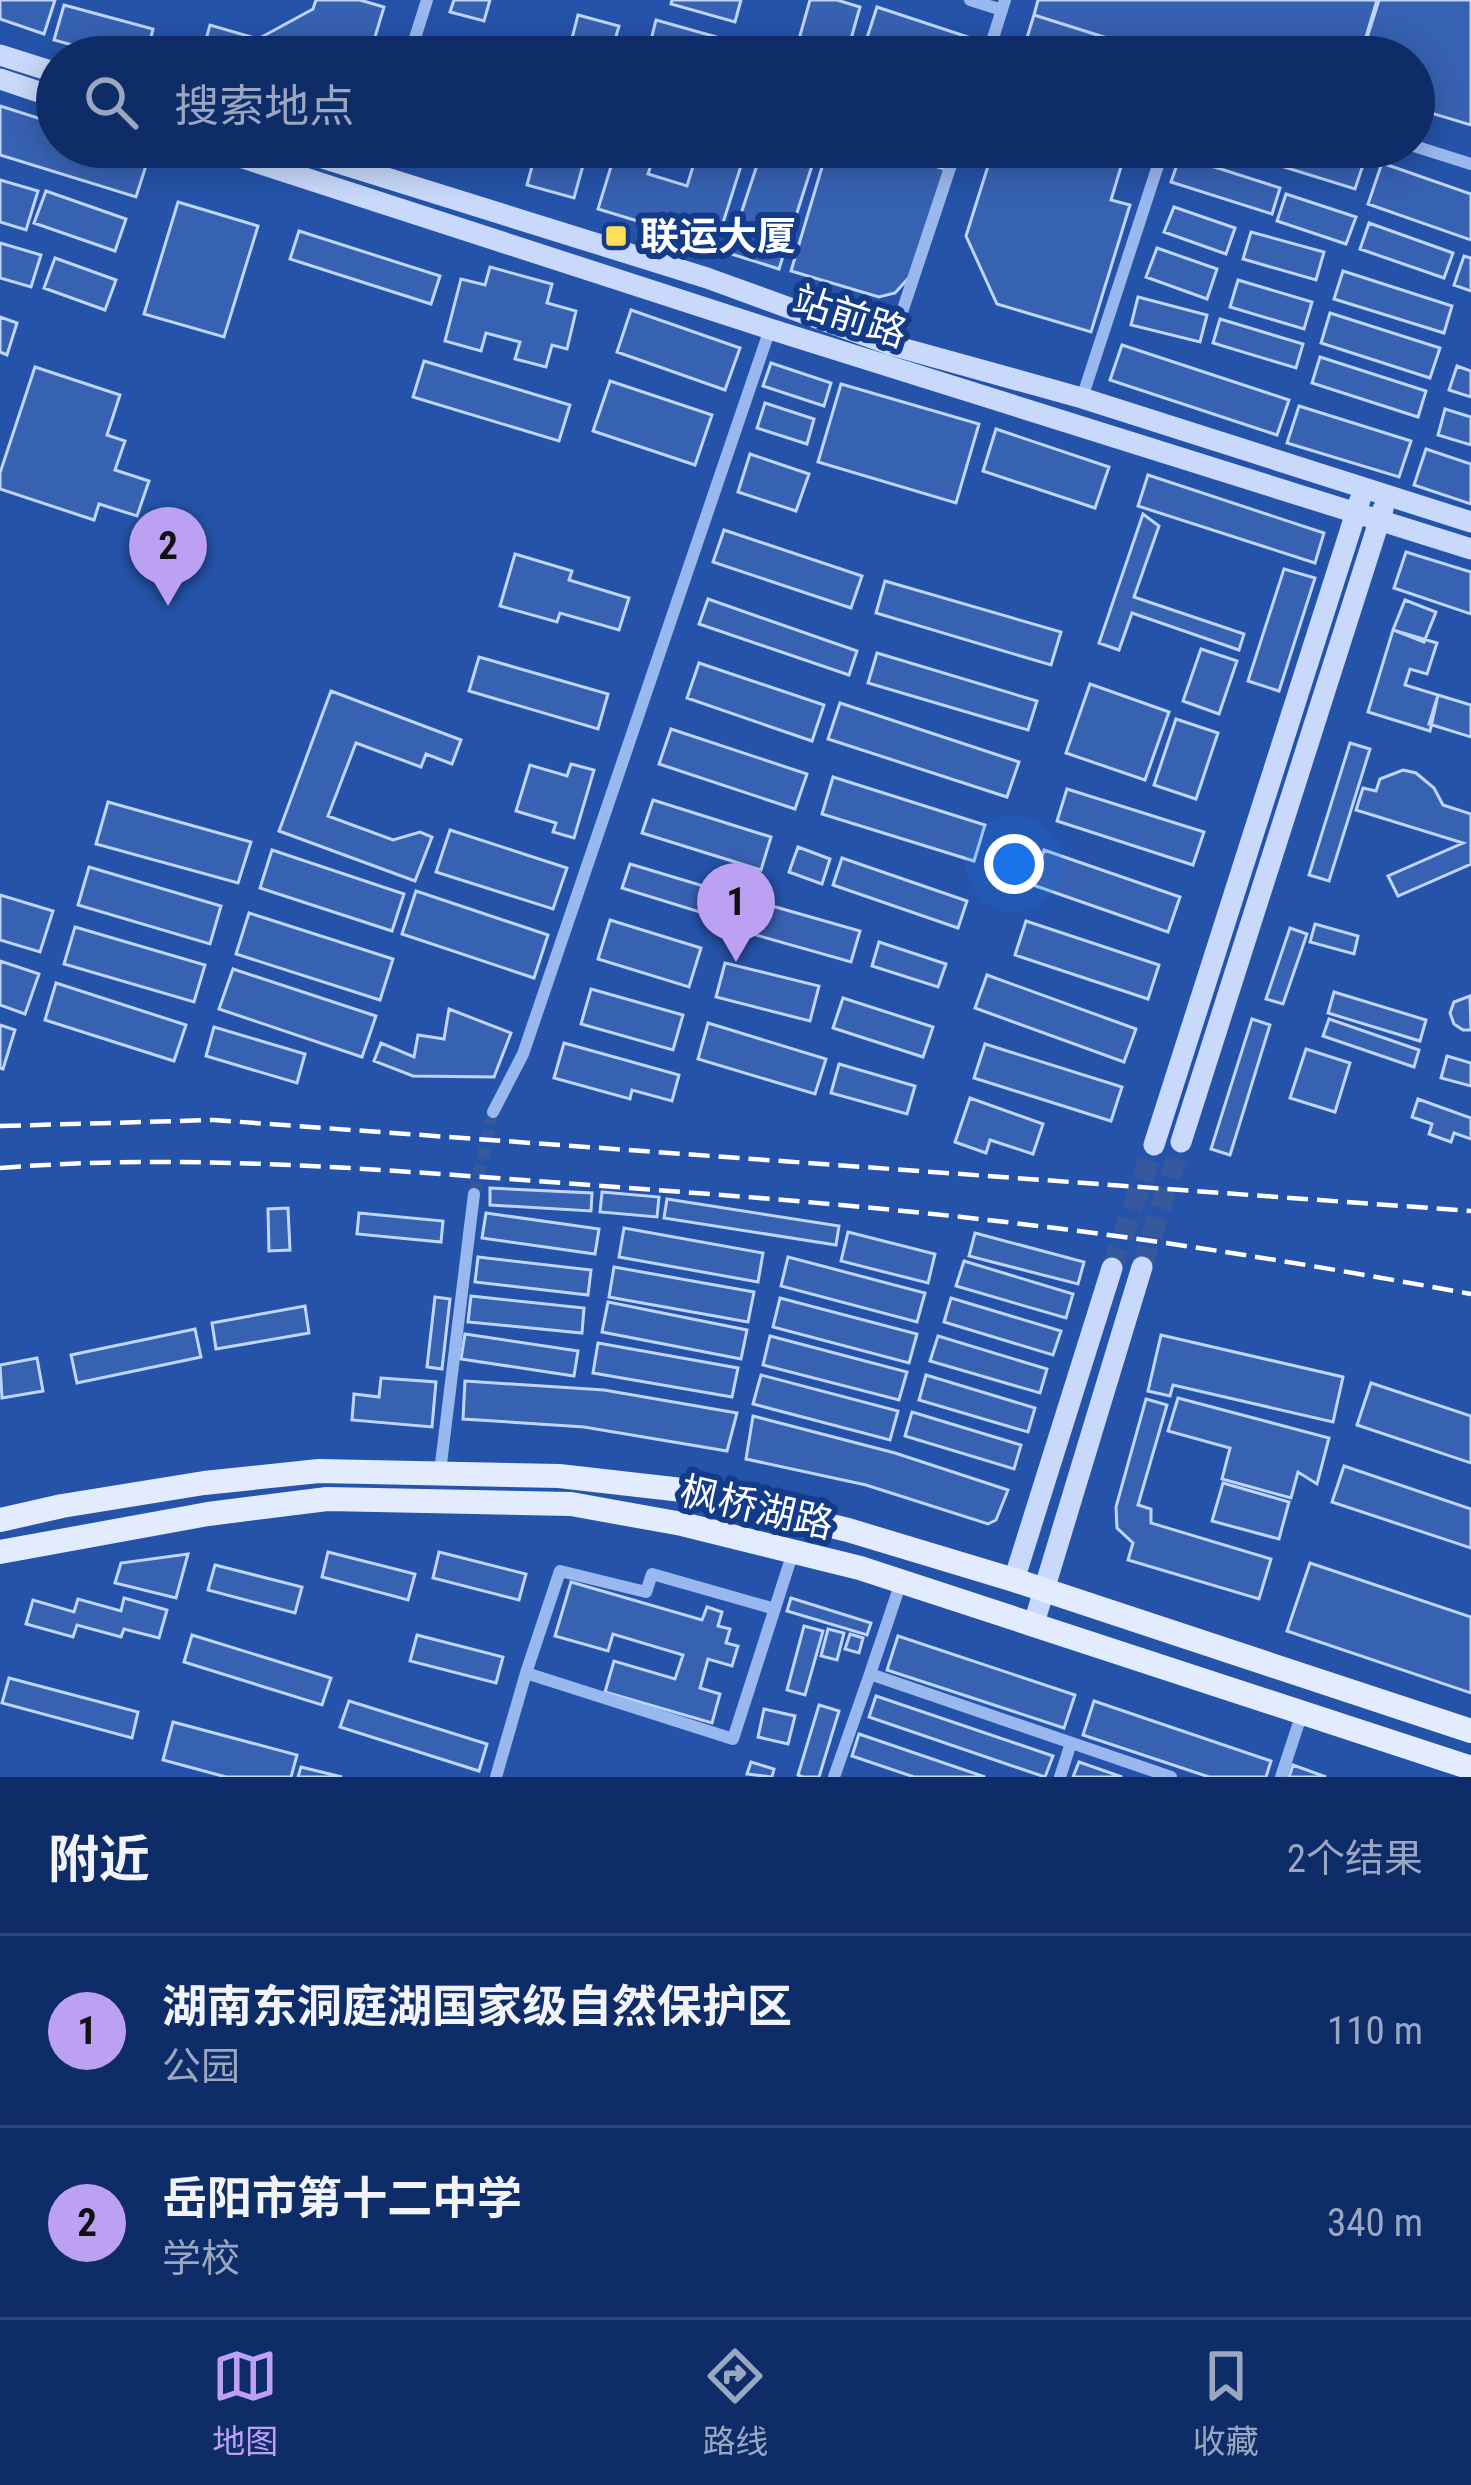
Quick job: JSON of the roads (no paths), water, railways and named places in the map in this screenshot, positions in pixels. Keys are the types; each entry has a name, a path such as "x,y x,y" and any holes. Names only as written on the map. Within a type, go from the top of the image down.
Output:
{"main road":[{"path":"0,55 36,66"},
{"path":"0,79 36,91"},
{"name":"站前路","path":"274,168 1471,549"},
{"name":"站前路","path":"353,168 706,278 891,346 1082,398 1471,522"},
{"path":"1154,1145 1364,488"},
{"path":"1181,1142 1388,494"},
{"path":"1034,1623 1142,1267"},
{"path":"1013,1580 1112,1268"},
{"name":"枫桥湖路","path":"0,1520 203,1483 319,1471 559,1476 682,1490 848,1530 1044,1589 1471,1731"},
{"name":"枫桥湖路","path":"0,1552 208,1514 327,1498 571,1504 682,1524 901,1581 1471,1768"}],"street":[{"path":"416,36 427,0"},
{"path":"970,0 1004,5 994,36"},
{"path":"1435,153 1471,164"},
{"path":"372,174 374,168"},
{"path":"891,346 950,168"},
{"path":"1082,398 1157,168"},
{"path":"493,1112 523,1054 770,329"},
{"path":"440,1472 474,1193"},
{"path":"526,1673 733,1739 793,1552"},
{"path":"496,1777 560,1571 646,1592 652,1574 775,1609"},
{"path":"834,1777 901,1581"},
{"path":"870,1674 1171,1777"},
{"path":"1281,1777 1303,1712"},
{"path":"1060,1777 1071,1743"}],"tunnel":[{"path":"474,1194 493,1112"},
{"path":"1142,1267 1181,1142"},
{"path":"1112,1268 1154,1145"}],"railway":[{"path":"0,1126 214,1120 1471,1211"},
{"path":"0,1168 140,1162 281,1165 788,1200 1129,1238 1471,1294"}],"place":[{"name":"联运大厦","path":"616,236"},
{"name":"岳阳市第十二中学","path":"168,606"},
{"name":"湖南东洞庭湖国家级自然保护区","path":"736,962"}]}
